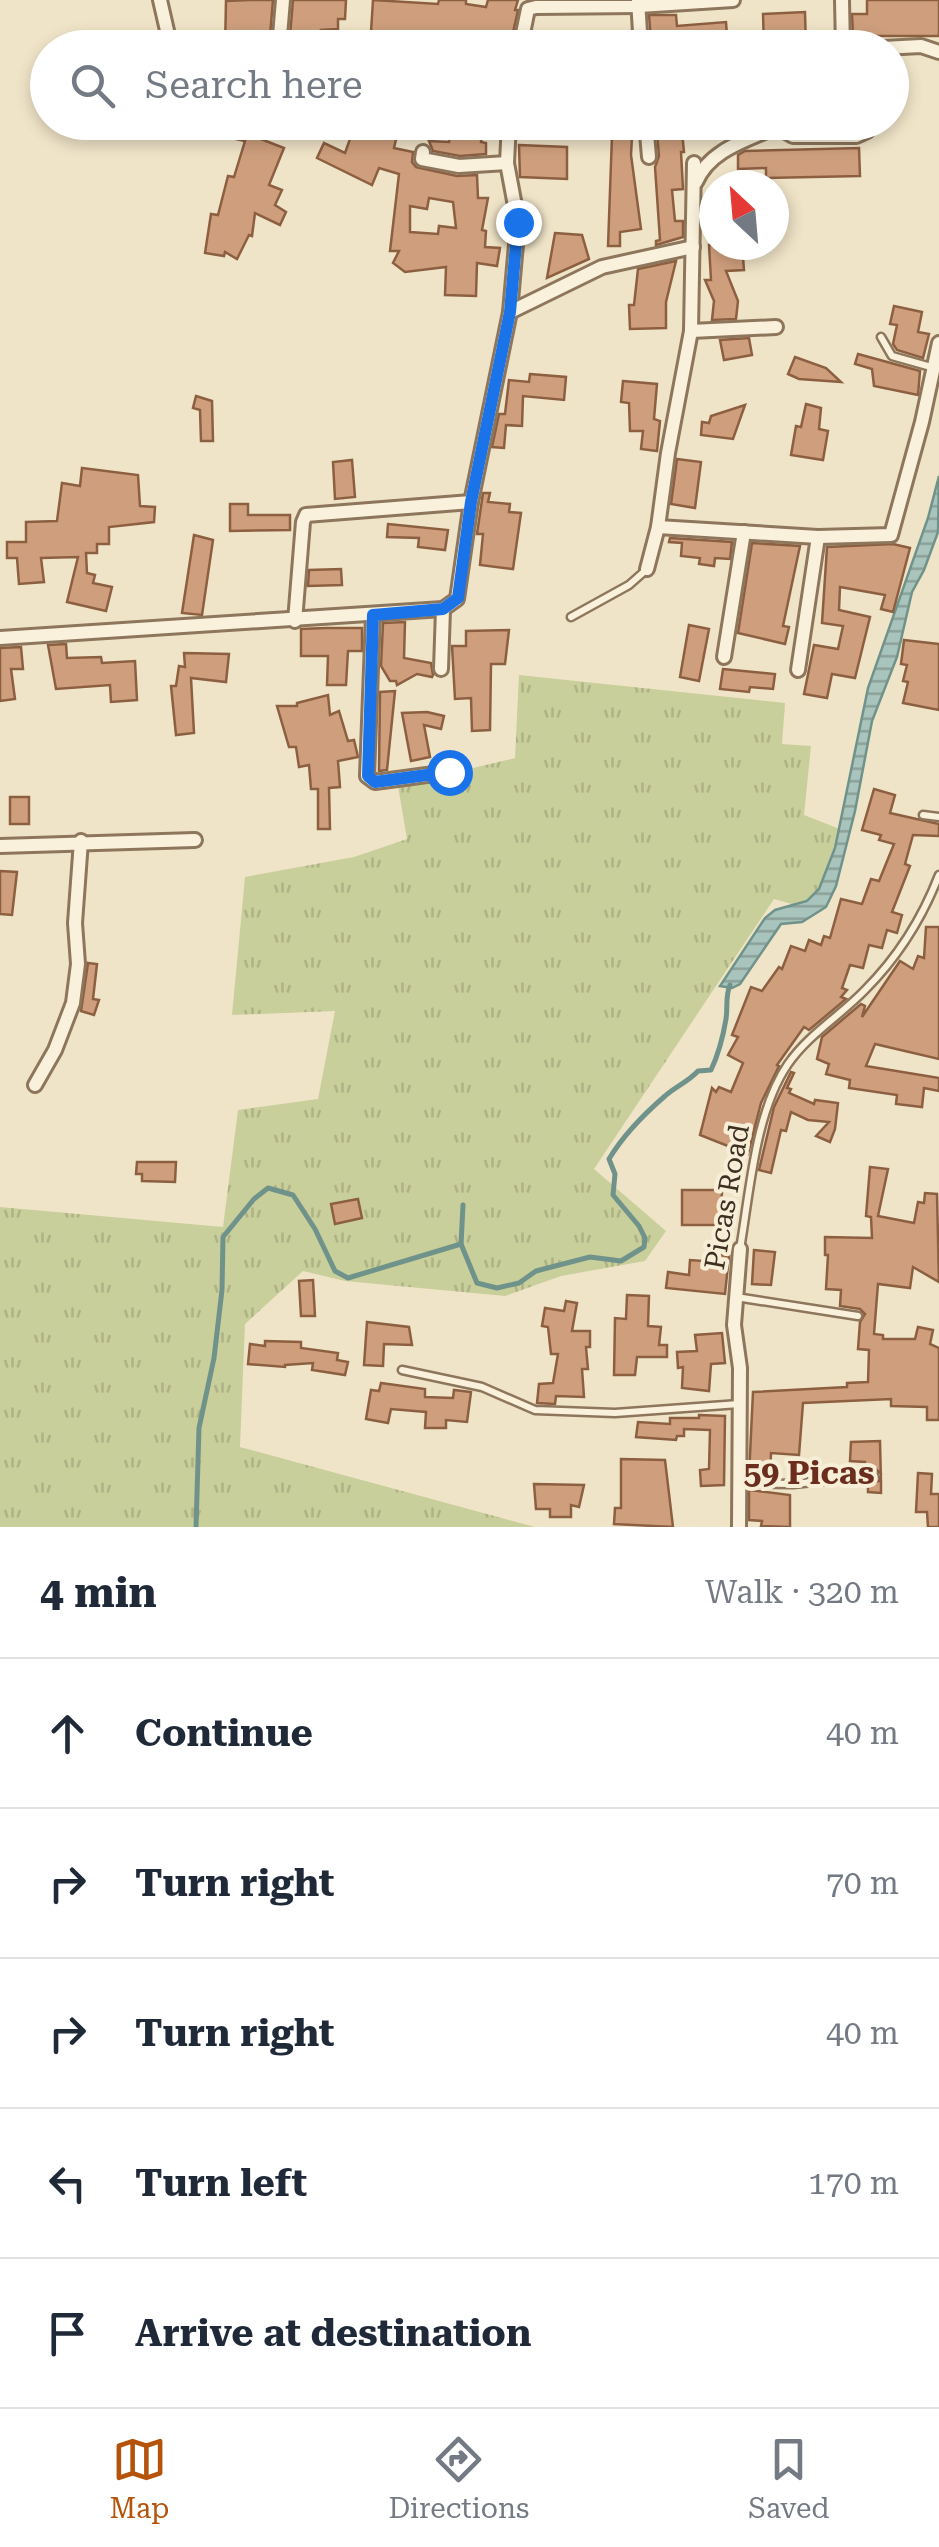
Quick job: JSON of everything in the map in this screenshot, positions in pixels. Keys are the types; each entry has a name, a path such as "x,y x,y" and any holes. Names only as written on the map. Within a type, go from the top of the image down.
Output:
{"street":[{"path":"160,0 167,30"},
{"path":"280,30 282,0"},
{"path":"524,30 528,9 732,0"},
{"path":"842,0 843,30"},
{"path":"638,3 640,30"},
{"path":"909,47 939,52"},
{"path":"0,638 443,609 458,598 471,502 510,312 518,222 506,163 508,140"},
{"path":"647,140 648,156"},
{"path":"694,186 701,170 714,157 747,140"},
{"path":"423,152 422,159 459,166 506,163"},
{"path":"647,569 658,527 691,331 694,162"},
{"path":"510,312 602,267 694,248"},
{"path":"691,331 776,328"},
{"path":"658,527 818,537 891,535 939,344"},
{"path":"295,621 306,515 471,502"},
{"path":"724,658 744,532"},
{"path":"798,670 818,537"},
{"path":"441,669 443,609"},
{"path":"373,615 368,776 375,782 449,772"},
{"path":"0,846 195,840"},
{"path":"35,1085 55,1050 72,1003 78,964 75,924 80,842"},
{"name":"Picas Road","path":"739,1527 740,1368 734,1325 740,1248"}],"lane":[{"path":"881,337 892,356 934,368"},
{"path":"571,617 629,585 647,569"},
{"path":"923,815 939,818"},
{"name":"Picas Road","path":"740,1248 756,1152 781,1076 796,1054 865,990 905,943 926,909 939,875"},
{"path":"735,1297 858,1316"},
{"path":"402,1370 482,1387 535,1410 615,1412 740,1404"},
{"path":"739,1482 793,1484 874,1476"}],"green space":[{"path":"519,675 785,703 782,744 811,746 804,815 845,831 813,910 774,899 594,1169 666,1231 645,1261 561,1276 505,1296 345,1281 303,1271 245,1324 240,1447 535,1527 0,1527 0,1207 223,1227 238,1110 318,1099 335,1011 232,1015 245,877 354,857 407,839 398,786 515,758"}],"water":[{"path":"939,476 938,532 912,592 897,657 872,721 836,886 826,907 802,922 781,924 740,984 732,988 720,986 765,918 775,910 807,901 819,889 835,848 868,688"}],"building":[{"path":"273,0 270,30 225,30 226,1"},
{"path":"293,0 346,0 345,19 338,19 338,29 290,30"},
{"path":"373,0 438,4 439,0 466,0 466,4 486,7 488,0 518,0 514,30 371,30"},
{"path":"867,0 939,0 939,36 909,36 909,30 853,30 852,14 867,14"},
{"path":"805,12 806,30 763,30 763,14"},
{"path":"649,15 676,15 677,26 726,22 727,30 650,30"},
{"path":"240,140 263,140 284,148 269,185 282,190 275,205 286,212 280,225 255,213 252,236 249,235 237,259 225,252 224,256 205,253 211,214 218,215 228,176 234,177 245,141"},
{"path":"350,140 396,140 394,148 413,152 416,167 457,176 477,175 478,198 488,198 482,230 486,231 485,247 500,248 497,266 477,263 476,296 445,295 446,267 405,272 393,263 399,251 390,251 399,174 379,168 372,185 317,158 324,143 345,153","holes":["429,198 453,202 456,228 439,226 438,234 410,232 410,206 427,209"]},
{"path":"481,140 486,143 486,154 460,156 433,151 429,141"},
{"path":"612,140 632,140 641,229 620,232 620,246 608,246"},
{"path":"658,140 683,140 683,189 672,190 675,221 683,221 683,237 656,245 660,240 655,167"},
{"path":"519,145 567,147 567,179 520,177"},
{"path":"859,148 860,176 789,178 789,170 738,169 738,155 745,151"},
{"path":"555,233 582,235 589,259 547,278"},
{"path":"710,260 743,260 744,270 726,271 738,301 736,319 712,320 714,301 705,280 711,280"},
{"path":"676,261 666,302 666,328 630,329 629,305 634,305 638,269"},
{"path":"894,306 922,312 918,332 929,334 923,358 897,350 893,344 897,325 890,324"},
{"path":"749,338 752,355 724,360 720,340"},
{"path":"858,354 920,371 918,395 874,386 872,369 855,364"},
{"path":"795,357 826,368 841,382 799,379 788,374"},
{"path":"530,374 566,377 564,400 523,396 522,426 506,425 504,448 492,447 499,414 505,414 509,380 529,382"},
{"path":"623,381 657,384 657,451 641,449 643,431 630,431 629,403 621,402"},
{"path":"196,396 212,401 213,441 201,441 200,410 193,408"},
{"path":"806,404 821,408 819,429 828,431 823,460 791,455 796,426 801,427"},
{"path":"745,405 733,439 701,435 702,422 709,423 711,416"},
{"path":"677,459 701,462 695,508 671,504"},
{"path":"352,460 355,497 335,499 333,462"},
{"path":"82,468 138,475 140,506 155,507 154,522 109,527 109,544 97,544 97,553 86,553 87,573 95,575 93,583 112,587 106,611 67,602 78,557 41,558 44,582 19,584 17,558 7,558 7,542 26,542 26,522 57,521 62,483 80,486"},
{"path":"483,493 490,493 488,502 510,504 509,512 521,513 513,569 480,565 483,534 477,534"},
{"path":"230,504 248,504 248,515 290,515 290,530 230,531"},
{"path":"388,524 448,530 445,550 418,547 419,538 387,537"},
{"path":"194,535 213,540 202,615 182,613"},
{"path":"670,538 732,542 730,559 715,558 714,566 699,564 700,558 681,556 682,543 669,542"},
{"path":"752,543 800,546 783,626 789,627 785,644 738,633"},
{"path":"893,544 910,548 893,612 881,609 885,595 840,587 839,610 870,617 855,678 832,674 827,698 804,694 814,645 838,649 843,626 822,623 827,547"},
{"path":"341,569 342,585 308,586 309,570"},
{"path":"405,622 404,658 431,663 433,675 417,674 397,685 381,666 383,623"},
{"path":"689,625 709,629 699,681 680,677"},
{"path":"362,628 362,651 348,651 346,685 327,685 328,656 301,656 301,629"},
{"path":"509,630 505,664 491,664 490,730 472,731 471,698 455,699 452,646 466,646 466,631"},
{"path":"904,640 939,644 939,710 903,703 908,682 903,681 907,665 901,664"},
{"path":"66,644 67,658 101,657 102,663 135,661 137,700 111,702 110,685 56,689 48,645"},
{"path":"21,647 23,669 11,669 15,699 0,701 0,648"},
{"path":"184,653 229,654 226,682 191,678 194,733 176,735 171,686 176,686 179,666 185,667"},
{"path":"723,669 775,674 773,689 720,689"},
{"path":"395,691 387,770 379,771 380,692"},
{"path":"328,695 330,715 339,711 348,741 354,740 358,757 338,761 340,787 329,788 330,829 318,829 318,789 311,789 309,765 299,767 296,747 289,747 277,706 297,706"},
{"path":"402,713 444,716 441,729 424,725 430,757 411,761"},
{"path":"874,789 895,795 890,813 939,824 939,836 913,835 905,864 910,866 892,912 902,915 897,933 887,930 882,948 869,945 863,968 850,965 842,988 847,990 841,997 846,999 809,1030 804,1027 777,1065 761,1103 748,1154 700,1135 712,1088 716,1092 719,1087 731,1092 743,1063 728,1055 738,1037 732,1035 751,987 762,991 779,967 782,969 791,946 805,951 809,940 821,945 824,936 830,938 841,899 862,904 871,879 879,881 894,844 879,840 881,835 862,830"},
{"path":"10,797 29,797 29,824 10,824"},
{"path":"0,871 17,872 12,915 0,914"},
{"path":"926,927 939,927 939,1059 875,1044 866,1066 939,1078 939,1091 924,1088 922,1107 896,1104 897,1095 849,1088 850,1080 826,1074 829,1064 817,1059 822,1037 861,1004 865,1006 862,1017 900,961 913,969 918,956 924,958"},
{"path":"88,963 97,964 93,999 99,1000 94,1015 81,1011"},
{"path":"791,1072 794,1073 787,1088 791,1089 789,1093 814,1104 815,1100 838,1103 835,1129 830,1142 816,1136 829,1122 808,1120 791,1112 786,1131 781,1130 771,1173 759,1170 774,1107"},
{"path":"137,1162 176,1162 175,1182 142,1181 142,1174 136,1174"},
{"path":"870,1167 888,1169 878,1216 914,1223 918,1202 924,1203 925,1193 937,1194 939,1282 913,1267 910,1288 878,1284 874,1334 883,1335 883,1339 915,1339 918,1327 933,1330 930,1344 939,1348 939,1420 927,1420 927,1407 891,1406 891,1399 803,1403 799,1455 771,1453 770,1477 749,1476 753,1392 847,1387 847,1383 868,1382 869,1350 858,1349 860,1322 865,1314 860,1309 840,1306 841,1290 826,1289 825,1237 872,1238 871,1217 866,1216"},
{"path":"682,1190 722,1190 721,1225 682,1225"},
{"path":"358,1199 362,1218 335,1224 331,1204"},
{"path":"754,1250 775,1252 771,1285 752,1284"},
{"path":"717,1255 729,1256 725,1294 666,1288 668,1272 689,1275 690,1260 717,1262"},
{"path":"313,1280 315,1316 301,1316 299,1281"},
{"path":"627,1295 649,1296 648,1326 661,1327 659,1345 667,1345 667,1357 637,1357 635,1375 614,1375 615,1318 626,1319"},
{"path":"566,1301 577,1303 572,1331 590,1331 590,1347 586,1347 588,1369 582,1369 584,1397 556,1396 555,1404 537,1403 539,1384 553,1383 558,1354 551,1354 548,1327 542,1326 545,1308 564,1311"},
{"path":"367,1322 409,1327 412,1345 384,1344 383,1366 364,1365"},
{"path":"722,1333 725,1363 711,1364 709,1391 682,1388 683,1367 678,1368 677,1352 697,1351 695,1335"},
{"path":"265,1341 301,1342 301,1348 338,1353 337,1360 348,1362 345,1375 312,1370 313,1363 285,1367 248,1364 250,1344 265,1346"},
{"path":"381,1383 425,1389 425,1397 453,1398 454,1390 471,1392 467,1422 446,1420 446,1428 425,1428 426,1412 391,1409 388,1423 366,1419 371,1390 379,1391"},
{"path":"725,1416 724,1485 701,1486 700,1470 709,1469 710,1430 684,1429 684,1436 677,1436 676,1440 636,1437 638,1422 670,1424 670,1418"},
{"path":"880,1441 881,1474 876,1469 865,1469 865,1462 850,1461 851,1442"},
{"path":"621,1459 665,1460 673,1527 614,1524 615,1508 621,1508"},
{"path":"918,1473 932,1474 931,1494 939,1494 939,1527 928,1527 927,1512 916,1512"},
{"path":"881,1475 881,1493 868,1492 868,1484 879,1481"},
{"path":"534,1484 584,1485 579,1507 571,1505 571,1517 550,1517 550,1509 536,1509"},
{"path":"749,1490 790,1495 790,1527 761,1526 762,1521 749,1520"}],"waterway":[{"path":"196,1527 199,1428 214,1358 223,1237 254,1199 268,1188 293,1195 335,1271 348,1278 461,1244 477,1283 497,1288 519,1283 536,1271 590,1257 621,1261 644,1247 645,1238 613,1195 615,1174 609,1159 634,1125 665,1096 698,1071 711,1070 724,1032 730,985"},
{"path":"461,1244 463,1205"}],"district":[{"name":"59 Picas","path":"809,1473"}],"route":[{"path":"449,772 375,782 368,776 373,615 443,609 458,598 471,502 510,312 518,222"}]}
